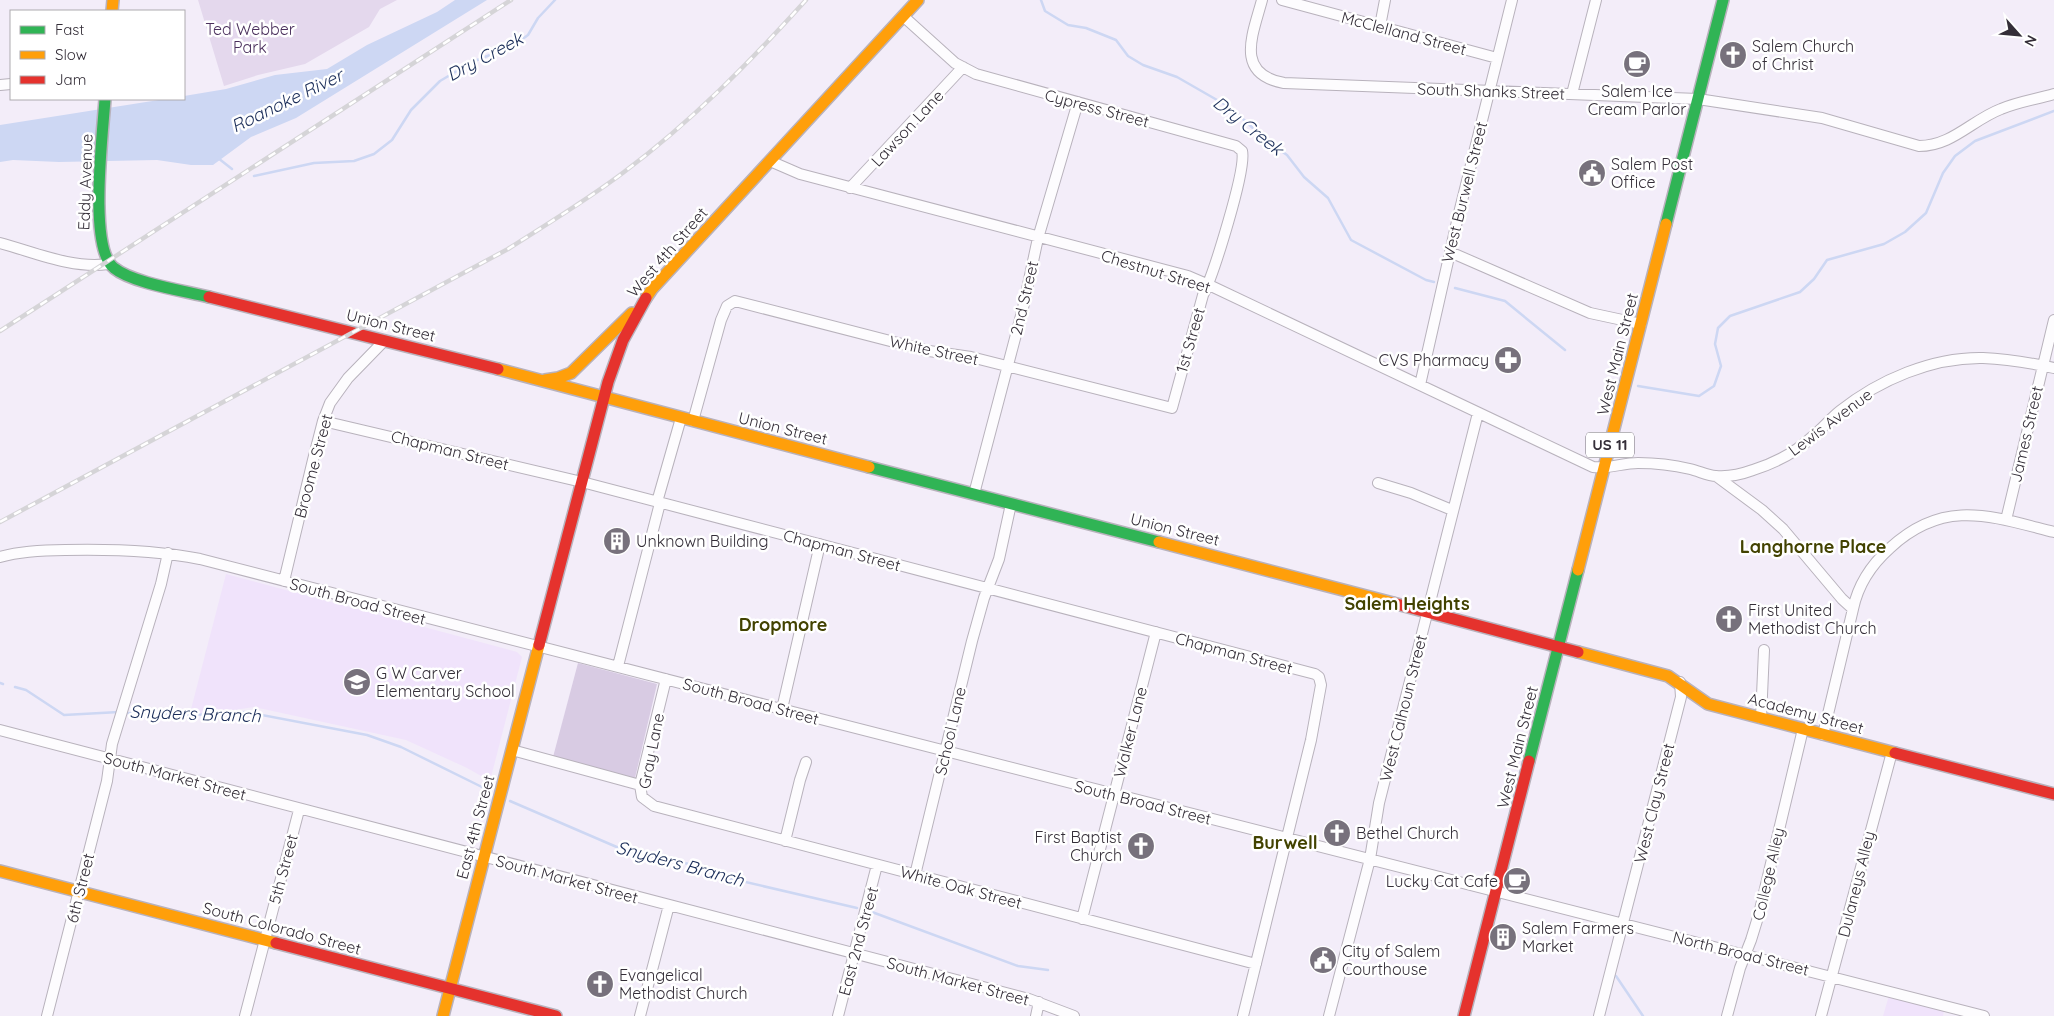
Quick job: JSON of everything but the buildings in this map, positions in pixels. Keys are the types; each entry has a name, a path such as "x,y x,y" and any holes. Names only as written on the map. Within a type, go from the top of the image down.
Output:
{"street":[{"name":"West 4th Street","path":"539,647 604,397 622,341 640,306 683,254 918,0"},
{"name":"South Shanks Street","path":"1262,0 1252,36 1250,53 1252,61 1260,73 1272,80 1284,83 1698,99 1822,118 1910,145 1929,146 1952,138 2002,108 2054,94"},
{"name":"McClelland Street","path":"1282,0 1497,58"},
{"path":"1380,26 1385,0"},
{"name":"West Burwell Street","path":"1420,385 1450,252 1512,0"},
{"path":"1572,94 1596,0"},
{"name":"West Main Street","path":"1497,890 1723,0"},
{"name":"Cypress Street","path":"904,16 931,42 963,67 990,78 1239,148 1244,156 1243,163 1229,216"},
{"name":"Lawson Lane","path":"850,188 963,67"},
{"name":"Eddy Avenue","path":"105,100 101,162 100,245 102,254 108,264"},
{"name":"2nd Street","path":"974,494 1008,367 1038,238 1078,102"},
{"name":"Chestnut Street","path":"770,161 800,174 850,188 1188,276 1593,467 1605,468"},
{"name":"1st Street","path":"1172,408 1203,295 1209,285 1229,216"},
{"name":"Union Street","path":"0,242 72,262 94,265 108,264 121,273 142,280 542,380 1559,648"},
{"path":"1450,252 1590,313 1641,324"},
{"name":"White Street","path":"693,421 727,306 730,303 738,302 929,351 971,357 1172,408"},
{"path":"542,380 558,378 571,373 593,354 619,324 640,306"},
{"name":"James Street","path":"2006,520 2054,320"},
{"name":"Broome Street","path":"284,581 323,420 330,403 348,378 384,340"},
{"name":"Lewis Avenue","path":"1605,468 1630,464 1662,464 1684,467 1716,476 1753,470 1782,458 1811,438 1855,400 1894,378 1919,369 1949,361 1982,358 2054,368"},
{"name":"West Calhoun Street","path":"1329,1016 1370,859 1379,803 1478,413"},
{"path":"618,666 658,502 681,418"},
{"name":"Chapman Street","path":"323,420 582,482 1316,674 1321,685 1287,839"},
{"path":"1716,476 1783,528 1842,600 1853,609"},
{"path":"1378,483 1411,493 1452,510"},
{"name":"School Lane","path":"915,875 972,641 999,559 1011,504"},
{"path":"1823,735 1859,590 1875,564 1900,538 1927,522 1957,515 1988,516 2054,532"},
{"path":"782,709 820,544"},
{"name":"South Broad Street","path":"0,557 35,551 92,549 168,553 200,559 1114,795 1497,890"},
{"name":"6th Street","path":"47,1016 107,781 109,758 161,584 168,553"},
{"name":"Walker Lane","path":"1082,919 1156,632"},
{"name":"East 4th Street","path":"443,1016 539,647"},
{"name":"Academy Street","path":"1559,648 1668,676 1680,682 1690,694 1708,704 2054,794"},
{"path":"1761,718 1764,650"},
{"name":"Gray Lane","path":"665,810 645,800 640,791 640,785 666,679"},
{"name":"West Clay Street","path":"1598,1016 1681,697 1680,682"},
{"name":"South Market Street","path":"0,730 299,810 1039,1002 1074,1016"},
{"name":"College Alley","path":"1727,1016 1745,955 1752,940 1803,730"},
{"path":"512,750 640,785"},
{"name":"Dulaneys Alley","path":"1821,1016 1892,752"},
{"path":"785,841 806,762"},
{"name":"5th Street","path":"245,1016 299,810"},
{"name":"White Oak Street","path":"665,810 1256,964"},
{"path":"1243,1016 1287,839"},
{"name":"East 2nd Street","path":"838,1016 877,865"},
{"name":"South Colorado Street","path":"0,871 556,1016"},
{"name":"North Broad Street","path":"1497,890 1984,1016"},
{"name":"US 11","path":"1464,1016 1497,890"},
{"path":"640,1016 669,905"},
{"path":"1036,1016 1039,1002"}],"shaded area":[{"name":"G W Carver Elementary School","path":"226,574 517,652 522,657 490,781 467,768 406,740 254,707 189,717"},
{"path":"578,663 657,684 635,778 553,757"},
{"path":"1890,992 1945,1006 1943,1016 1883,1016"}],"green space":[{"name":"Ted Webber Park","path":"198,0 397,0 380,9 369,27 305,64 258,75 224,86"}],"water":[{"name":"Roanoke River","path":"455,0 487,0 296,118 251,137 213,165 191,165 157,160 59,162 13,160 0,162 0,125 159,100 185,100 185,96 226,89 275,75 327,69 367,45 437,12"}],"waterway":[{"name":"Dry Creek","path":"254,176 314,163 354,161 374,154 392,140 411,110 440,81 472,62 513,46 528,35 538,18 555,0"},
{"name":"Dry Creek","path":"1041,0 1045,11 1068,25 1086,28 1116,40 1128,56 1143,65 1177,77 1231,108 1267,141 1287,155 1304,177 1328,198 1351,240 1426,280 1434,282"},
{"name":"Dry Creek","path":"1638,386 1699,396 1714,386 1721,366 1715,344 1718,328 1730,316 1800,292 1814,279 1827,260 1884,244 1905,232 1926,213 1943,173 1955,156 1975,141 2054,111"},
{"name":"Dry Creek","path":"218,158 232,169"},
{"name":"Dry Creek","path":"1455,288 1505,301 1565,350"},
{"name":"Snyders Branch","path":"15,687 26,690 64,715 119,712"},
{"name":"Snyders Branch","path":"124,713 217,715 246,712 367,735 401,747 490,791"},
{"name":"Snyders Branch","path":"510,801 626,851 694,865 724,877 857,908"},
{"name":"Snyders Branch","path":"872,912 1018,966 1048,970"},
{"path":"1616,976 1643,1016"}],"railway":[{"path":"0,331 511,0"},
{"path":"0,522 508,249 567,212 624,172 673,133 719,90 806,0"}],"traffic: fast":[{"path":"1666,224 1723,0"},
{"path":"105,100 100,162 99,214 101,238 106,256 114,268 133,278 209,297"},
{"path":"869,467 1159,542"},
{"path":"1529,761 1578,570"}],"traffic: slow":[{"path":"112,10 113,0"},
{"path":"646,298 652,289 918,0"},
{"path":"1578,570 1666,224"},
{"path":"545,380 571,373 632,313"},
{"path":"498,369 869,467"},
{"path":"1159,542 1393,603"},
{"path":"443,1016 539,645"},
{"path":"1578,652 1668,676 1708,704 1895,753"},
{"path":"0,871 276,943"}],"traffic: jam":[{"path":"209,297 498,369"},
{"path":"539,645 608,382 623,340 646,298"},
{"path":"1393,603 1578,652"},
{"path":"1895,753 2054,794"},
{"path":"1464,1016 1529,761"},
{"path":"276,943 556,1016"}],"place":[{"name":"Salem Church of Christ","path":"1733,55"},
{"name":"Salem Ice Cream Parlor","path":"1637,64"},
{"name":"Salem Post Office","path":"1592,173"},
{"name":"CVS Pharmacy","path":"1508,360"},
{"name":"Unknown Building","path":"617,541"},
{"name":"First United Methodist Church","path":"1729,619"},
{"name":"G W Carver Elementary School","path":"357,682"},
{"name":"Bethel Church","path":"1337,833"},
{"name":"First Baptist Church","path":"1141,846"},
{"name":"Lucky Cat Cafe","path":"1517,881"},
{"name":"Salem Farmers Market","path":"1503,937"},
{"name":"City of Salem Courthouse","path":"1323,960"},
{"name":"Evangelical Methodist Church","path":"600,984"}],"district":[{"name":"Langhorne Place","path":"1813,547"},
{"name":"Salem Heights","path":"1407,604"},
{"name":"Dropmore","path":"783,625"},
{"name":"Burwell","path":"1285,843"}]}
